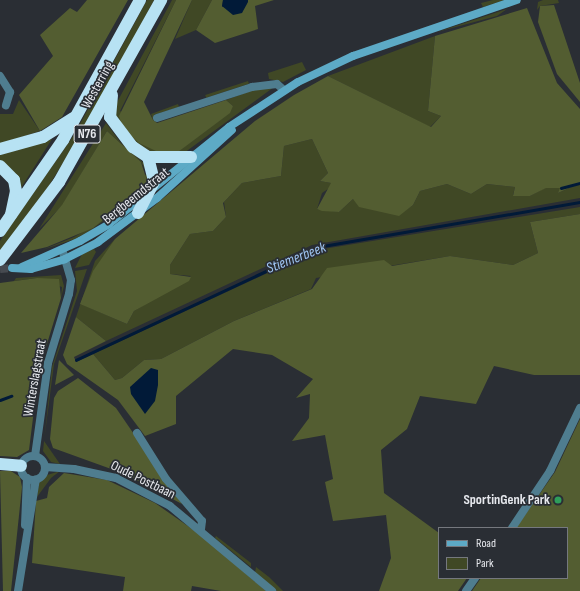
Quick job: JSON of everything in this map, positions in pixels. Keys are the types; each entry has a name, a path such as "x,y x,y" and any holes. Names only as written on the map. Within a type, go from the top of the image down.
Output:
{"highway":[{"name":"Westerring","path":"0,231 77,115 140,0"},
{"name":"Westerring","path":"0,260 59,182 112,90 161,0"},
{"path":"112,90 110,117 114,125 148,157 153,169 151,190 138,212"},
{"path":"0,149 43,137 77,115"},
{"path":"148,157 190,157"},
{"path":"0,166 14,180 16,191 10,218"},
{"path":"0,464 21,466"}],"street":[{"name":"Bergbeemdstraat","path":"22,267 62,249 109,224 190,157 284,90 353,56 517,0"},
{"path":"0,76 10,92 6,105"},
{"path":"157,118 252,87 276,84 284,90"},
{"name":"Bergbeemdstraat","path":"12,268 22,267 31,269 65,259 94,245 138,212 251,114"},
{"name":"Winterslagstraat","path":"35,456 48,363 69,294 71,280 62,249"},
{"path":"513,527 550,472 580,408"},
{"name":"Oude Postbaan","path":"136,433 166,478 202,521 201,529"},
{"path":"18,591 23,562 36,479 45,467 35,456 24,459 21,466 27,478 23,562"},
{"name":"Oude Postbaan","path":"45,467 74,469 116,478 170,506 201,529 272,591"},
{"path":"27,478 36,479"},
{"path":"466,591 474,579"}],"green space":[{"path":"87,0 128,0 62,117 40,131 19,95 53,56 40,35 70,8 77,12"},
{"path":"147,0 154,0 89,121 48,187 0,252 0,241 74,135"},
{"path":"172,0 176,0 120,111 178,152 233,106 226,100 259,88 274,87 184,153 154,153 132,141 116,122 115,106"},
{"path":"176,0 192,0 144,102 153,120 157,123 226,100 233,106 230,113 178,152 156,151 139,143 123,128 119,116"},
{"path":"192,0 212,0 196,30 175,39"},
{"path":"212,0 223,0 222,7 248,0 274,0 255,6 258,29 215,43 196,30"},
{"path":"493,0 505,0 483,7 481,3"},
{"path":"543,0 558,0 559,3 540,6 537,10 538,2"},
{"path":"554,5 580,83 580,102 557,74 538,22 540,6"},
{"path":"527,8 557,83 580,109 580,183 558,193 560,188 546,188 530,196 513,196 515,187 487,184 471,194 447,184 420,191 413,205 399,216 359,207 353,199 339,212 322,211 317,209 331,183 320,181 328,173 312,139 284,146 281,176 242,183 223,203 226,217 213,231 190,234 170,265 170,274 191,277 189,281 134,311 127,324 80,304 93,271 115,239 255,121 294,95 328,76 431,127 441,116 428,111 435,36"},
{"path":"507,9 497,16 437,32"},
{"path":"435,36 428,111 441,116 430,127 328,76"},
{"path":"302,62 306,70 283,82 269,79 268,73"},
{"path":"248,81 249,84 206,98 205,95"},
{"path":"19,100 40,131 0,144 0,114 13,114"},
{"path":"178,104 179,107 154,115 157,123 153,120 151,114"},
{"path":"106,123 121,143 146,165 150,184 110,216 147,173 141,162 107,131 62,206 39,229"},
{"path":"107,131 141,162 148,184 93,228 47,247 21,253 62,205"},
{"path":"52,139 21,188 0,162 0,155"},
{"path":"312,139 328,173 320,181 331,183 331,187 322,193 317,209 339,212 353,199 372,209 399,215 413,205 420,191 447,184 471,194 487,184 515,187 513,195 530,196 545,188 561,188 558,193 580,183 580,198 312,245 106,341 76,317 95,261 115,239 81,304 127,324 134,311 191,276 170,274 170,265 190,234 213,231 226,217 224,202 242,183 281,176 284,146"},
{"path":"580,207 580,214 530,222 538,253 513,265 450,256 316,278 311,289 234,321 161,359 144,360 122,378 115,380 93,354 317,250"},
{"path":"580,214 580,375 534,375 494,366 476,404 420,396 407,429 381,450 384,493 438,532 438,579 466,579 458,591 379,591 391,558 386,515 333,521 325,482 333,479 325,435 292,441 309,418 310,394 296,398 313,379 272,355 233,349 176,396 176,424 145,436 118,400 67,364 63,355 76,317 106,341 74,357 76,362 93,354 115,380 122,378 144,360 161,359 234,321 312,289 327,268 384,260 392,266 450,256 513,265 538,253 530,222"},
{"path":"110,216 91,230 75,239 42,250 74,237"},
{"path":"94,249 96,252 89,265 75,268 82,254"},
{"path":"87,269 54,364 44,438 52,367 77,291 75,271"},
{"path":"61,275 64,286 61,298 62,287 37,278 14,281 16,278"},
{"path":"37,278 59,279 61,298 39,370 29,450 17,457 0,456 0,283"},
{"path":"59,360 74,375 55,385"},
{"path":"78,378 116,408 182,504 125,474 53,448 50,439 54,398 58,391"},
{"name":"SportinGenk Park","path":"580,419 580,591 472,591 480,579 568,579 568,527 517,527 555,472"},
{"path":"44,441 60,464 51,462 43,451"},
{"path":"0,471 11,471 20,477 22,487 11,591 3,591"},
{"path":"60,471 51,478 37,497 39,483 44,476"},
{"path":"64,473 107,480 155,503 202,536 266,591 221,591 192,586 191,591 123,591 125,577 32,563 36,501 47,498 49,487"},
{"path":"216,536 251,563 251,567 215,538"},
{"path":"256,567 283,591 277,591 255,573"}],"water":[{"path":"223,0 248,0 248,2 242,13 233,15 222,6"},
{"path":"151,368 158,370 158,385 155,401 145,414 131,394 130,387"}],"waterway":[{"path":"561,188 580,183"},
{"name":"Stiemerbeek","path":"76,360 317,247 580,202"},
{"name":"Stiemerbeek","path":"0,400 11,396"}],"tunnel":[{"path":"0,269 12,268"}],"place":[{"name":"SportinGenk Park","path":"558,500"}]}
